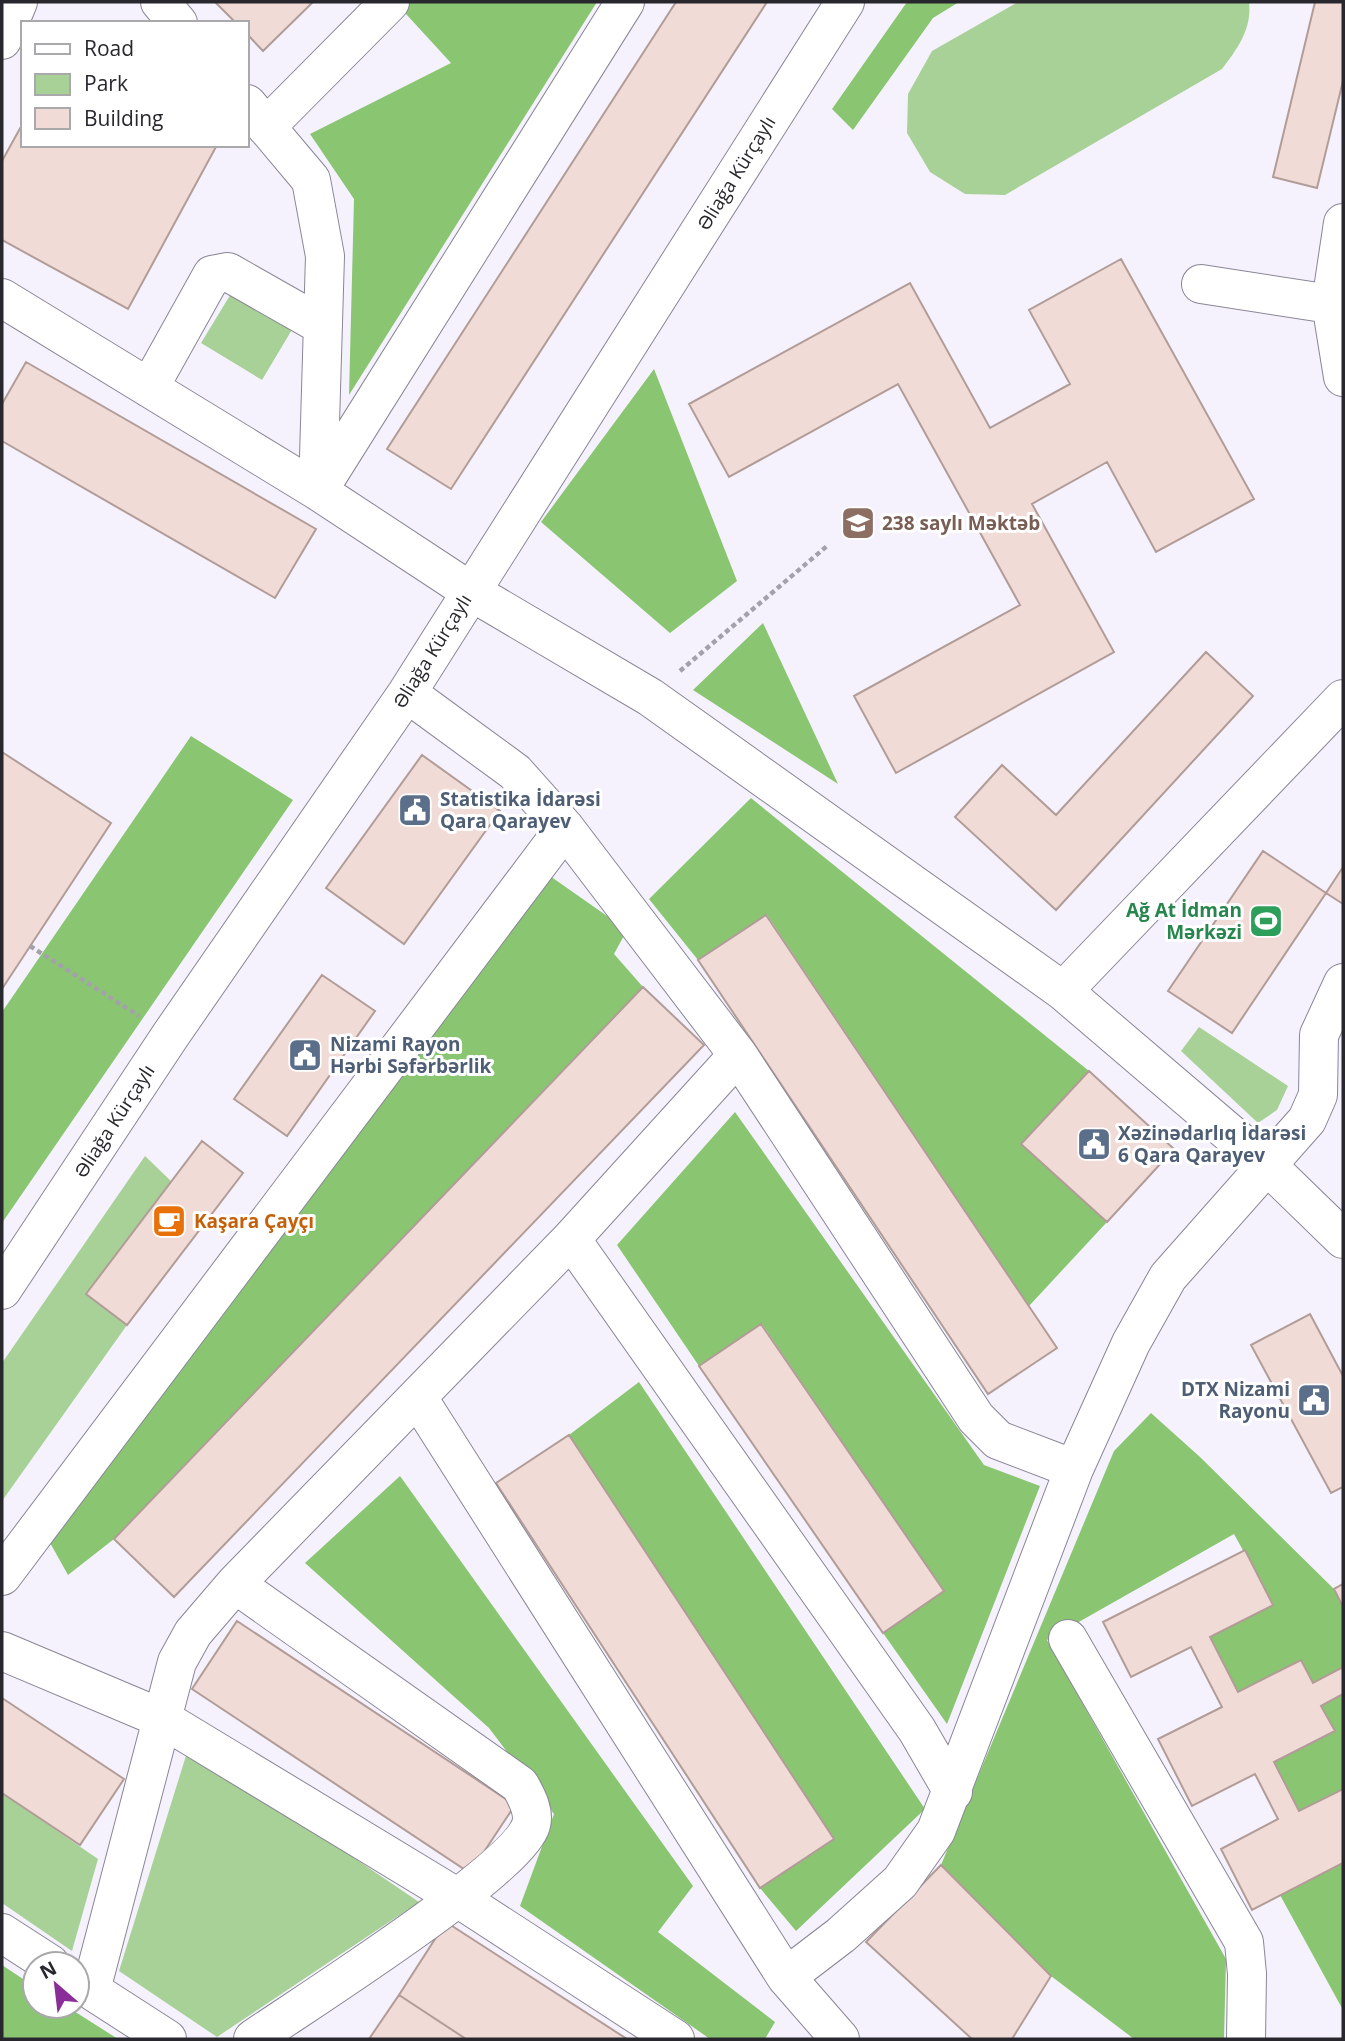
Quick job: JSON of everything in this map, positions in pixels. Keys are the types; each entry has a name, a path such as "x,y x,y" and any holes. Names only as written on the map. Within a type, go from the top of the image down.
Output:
{"street":[{"path":"2,40 18,2"},
{"path":"160,2 176,21"},
{"path":"318,491 325,256 311,180 256,116 390,2"},
{"path":"318,491 625,2"},
{"name":"Əliağa Kürçaylı","path":"2,1290 170,1036 407,693 845,2"},
{"path":"1343,223 1337,304 1343,377"},
{"path":"149,388 212,275 228,272 323,326"},
{"path":"1201,284 1337,304"},
{"path":"2,298 318,491 470,591 650,697 1063,991 1268,1166 1343,1239"},
{"path":"407,693 515,772 565,828 738,1055 976,1418 998,1440 1074,1469"},
{"path":"1063,991 1343,699"},
{"path":"2,1576 565,828"},
{"path":"786,1977 841,1935 900,1882 936,1831 1074,1469 1130,1343 1168,1278 1307,1120 1318,1095 1319,1035 1343,983"},
{"path":"91,1962 177,1662 193,1633 235,1584 570,1239 738,1055"},
{"path":"570,1239 917,1730 953,1792"},
{"path":"418,1398 786,1977 840,2039"},
{"path":"235,1584 520,1785 530,1802 531,1824 519,1843 458,1898 253,2039"},
{"path":"1069,1639 1244,1942 1247,1974 1246,2039"},
{"path":"2,1651 161,1718 458,1898 675,2039"},
{"path":"2,1933 28,1950"},
{"path":"91,1990 167,2039"}],"path":[{"path":"650,697 827,546"},
{"path":"30,946 170,1036"}],"green space":[{"path":"395,2 597,2 349,395 354,199 310,134 451,63"},
{"path":"907,2 959,2 933,18 853,130 832,109"},
{"path":"1018,2 1249,2 1249,12 1243,38 1222,69 1005,195 965,194 930,172 907,133 908,94 932,51"},
{"path":"232,292 293,328 262,380 201,343"},
{"path":"654,369 737,581 670,633 541,522"},
{"path":"763,623 838,784 693,690"},
{"path":"191,736 293,800 2,1223 2,1012"},
{"path":"751,798 1089,1071 1022,1144 1107,1222 1029,1306 767,915 698,960 649,899"},
{"path":"550,876 627,930 614,954 643,987 114,1539 68,1575 44,1532"},
{"path":"1199,1027 1288,1086 1277,1110 1258,1123 1181,1051"},
{"path":"735,1112 984,1465 1040,1486 947,1724 883,1633 944,1591 762,1324 699,1366 617,1245"},
{"path":"145,1156 172,1182 86,1293 127,1325 2,1501 2,1363"},
{"path":"639,1382 925,1809 796,1931 760,1888 834,1839 569,1435"},
{"path":"1151,1413 1200,1457 1334,1589 1343,1607 1343,1667 1313,1683 1238,1692 1210,1637 1273,1605 1234,1534 1047,1640 1226,1959 1224,2039 1134,2039 1051,1976 941,1865 1114,1451"},
{"path":"400,1476 693,1886 658,1932 775,2022 765,2039 710,2039 520,1906 554,1814 489,1728 305,1563"},
{"path":"1343,1694 1343,1789 1299,1811 1274,1762 1335,1731 1321,1706"},
{"path":"189,1746 419,1902 217,2037 119,1971"},
{"path":"2,1793 98,1859 72,1950 2,1903"},
{"path":"1343,1863 1343,2010 1280,1895"},
{"path":"2,1965 21,1978 21,2020 88,2020 118,2039 2,2039"}],"building":[{"path":"215,2 313,2 263,51 248,35 248,21 234,21"},
{"path":"676,2 767,2 451,489 387,449"},
{"path":"1315,2 1343,2 1343,81 1317,188 1273,177"},
{"path":"21,127 21,147 216,147 128,309 2,240 2,161"},
{"path":"1121,259 1254,499 1156,552 1107,462 1032,504 1114,652 896,773 854,696 1020,605 898,384 729,477 689,404 910,283 990,428 1070,384 1029,310"},
{"path":"26,362 316,529 275,598 2,441 2,404"},
{"path":"1206,652 1253,696 1056,910 955,817 1002,765 1056,815"},
{"path":"2,752 111,823 2,989"},
{"path":"422,755 500,811 404,944 326,888"},
{"path":"1263,851 1326,893 1232,1033 1168,991"},
{"path":"1343,867 1343,904 1326,893"},
{"path":"766,915 1057,1348 988,1394 698,960"},
{"name":"Nizami Rayon Hərbi Səfərbərlik","path":"322,975 375,1011 287,1136 234,1099"},
{"path":"643,987 704,1045 174,1597 114,1539"},
{"path":"1089,1071 1174,1149 1107,1222 1021,1144"},
{"path":"202,1141 243,1173 127,1325 86,1294"},
{"path":"1310,1314 1343,1376 1343,1487 1331,1493 1251,1345"},
{"path":"761,1324 944,1591 883,1633 699,1366"},
{"path":"569,1435 834,1839 760,1888 496,1483"},
{"path":"1245,1550 1273,1605 1210,1637 1238,1692 1301,1660 1313,1683 1343,1667 1343,1694 1321,1706 1335,1731 1274,1762 1299,1811 1343,1789 1343,1863 1252,1910 1221,1849 1278,1819 1255,1774 1192,1806 1158,1739 1222,1707 1191,1647 1131,1677 1103,1622"},
{"path":"1343,1584 1343,1607 1334,1589"},
{"path":"237,1621 515,1805 470,1873 192,1689"},
{"path":"2,1698 124,1779 80,1845 2,1793"},
{"path":"941,1865 1051,1976 1012,2039 972,2039 866,1942"},
{"path":"446,1922 627,2039 466,2039 399,1995"},
{"path":"399,1995 466,2039 369,2039"}],"place":[{"name":"238 saylı Məktəb","path":"858,523"},
{"name":"Statistika İdarəsi Qara Qarayev","path":"415,810"},
{"name":"Ağ At İdman Mərkəzi","path":"1266,921"},
{"name":"Nizami Rayon Hərbi Səfərbərlik","path":"305,1055"},
{"name":"Xəzinədarlıq İdarəsi 6 Qara Qarayev","path":"1094,1144"},
{"name":"Kaşara Çayçı","path":"169,1221"},
{"name":"DTX Nizami Rayonu","path":"1314,1400"}]}
